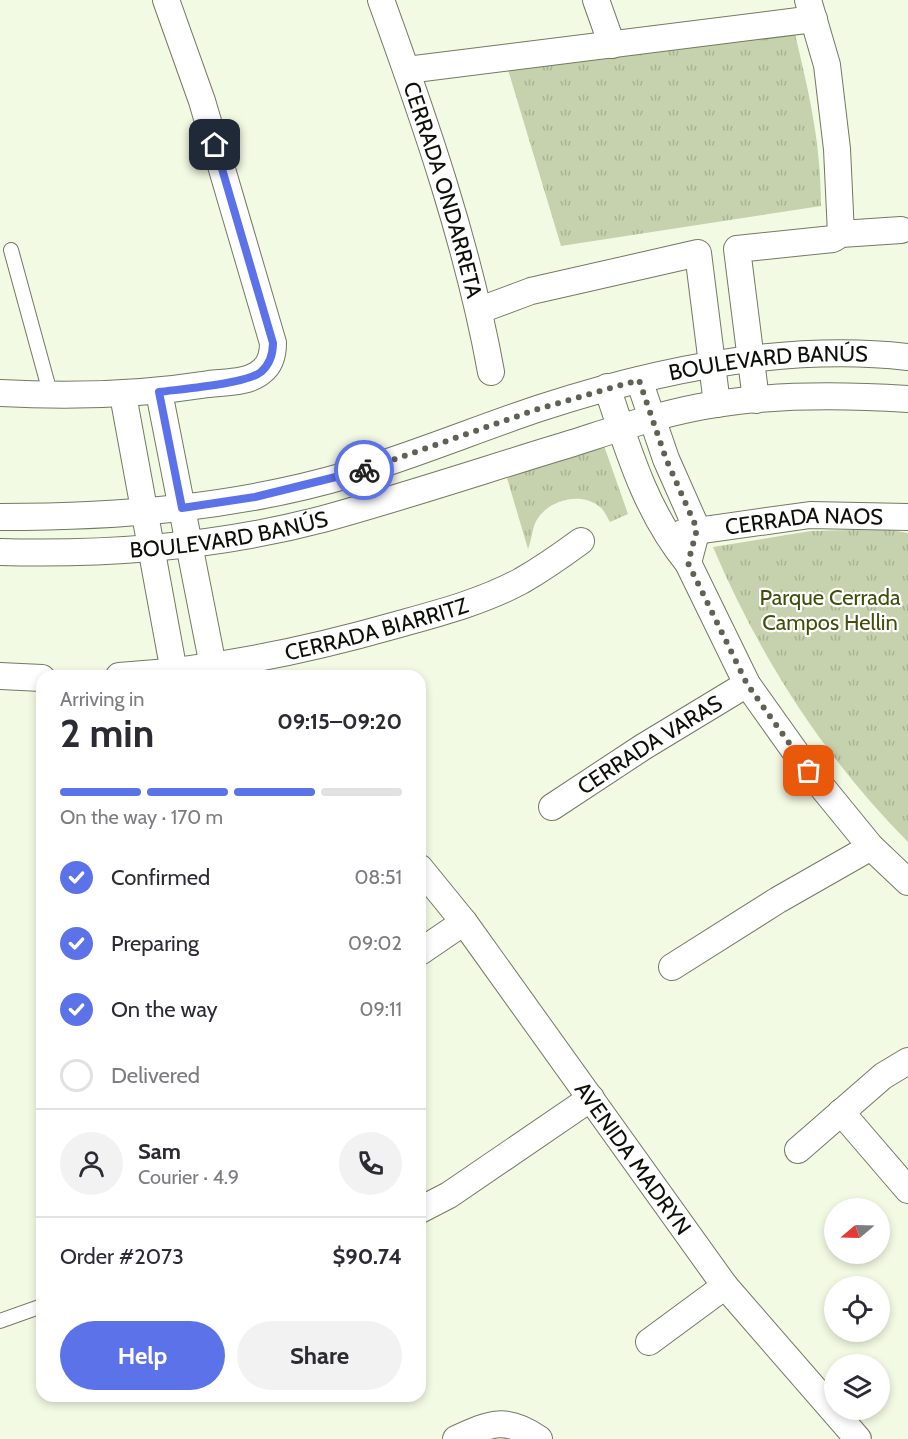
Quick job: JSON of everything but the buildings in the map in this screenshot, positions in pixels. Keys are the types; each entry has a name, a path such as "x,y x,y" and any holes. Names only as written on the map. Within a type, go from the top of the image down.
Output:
{"street":[{"path":"0,393 51,396 159,392 246,379 262,372 268,364 273,343 202,101 166,0"},
{"name":"CERRADA ONDARRETA","path":"381,0 449,200 480,310 491,372"},
{"path":"596,0 612,45"},
{"name":"CERRADA ONDARRETA","path":"406,70 612,45 811,9 826,65 831,96 842,234"},
{"path":"756,400 737,249 833,239 842,234 901,230"},
{"name":"CERRADA ONDARRETA","path":"480,310 541,288 698,253 714,365 717,404"},
{"name":"BOULEVARD BANÚS","path":"0,517 88,517 145,513 255,497 351,474 607,387 714,365 801,356 908,357"},
{"path":"639,380 697,529 688,563"},
{"path":"607,387 634,470 666,537 688,563 747,684 809,771 871,847 908,882"},
{"path":"159,392 213,666"},
{"path":"123,395 174,670"},
{"name":"BOULEVARD BANÚS","path":"0,552 61,554 152,549 189,545 323,519 652,418 717,404 756,400 860,396 908,399"},
{"name":"CERRADA NAOS","path":"666,537 697,529 810,515 908,517"},
{"name":"CERRADA BIARRITZ","path":"187,670 213,666 249,670 478,601 530,576 581,541"},
{"path":"0,676 36,678"},
{"name":"CERRADA VARAS","path":"552,807 643,747 747,684"},
{"path":"672,967 778,900 871,847"},
{"name":"AVENIDA MADRYN","path":"426,875 464,922 725,1286 858,1439"},
{"path":"426,948 464,922"},
{"path":"798,1150 883,1076 908,1061"},
{"path":"426,1207 449,1195 591,1098"},
{"path":"841,1112 908,1190"},
{"path":"649,1342 725,1286"},
{"path":"456,1439 500,1423 521,1426 539,1439"}],"lane":[{"path":"11,250 51,396"},
{"path":"0,1321 36,1308"}],"green space":[{"path":"793,26 816,137 821,206 561,246 506,63"},
{"path":"602,440 628,514 610,522 601,508 592,502 575,499 558,502 550,506 538,518 528,549 507,478"},
{"name":"Parque Cerrada Campos Hellin","path":"885,529 908,533 908,842 849,776 797,704 751,628 713,547 811,531"}],"way so far":[{"path":"364,470 538,409 607,387 639,380 666,459 697,529 688,563 747,684 809,771"}],"route":[{"path":"215,145 273,343 273,351 268,364 262,372 255,376 159,392 182,508 255,497 364,470"}]}
